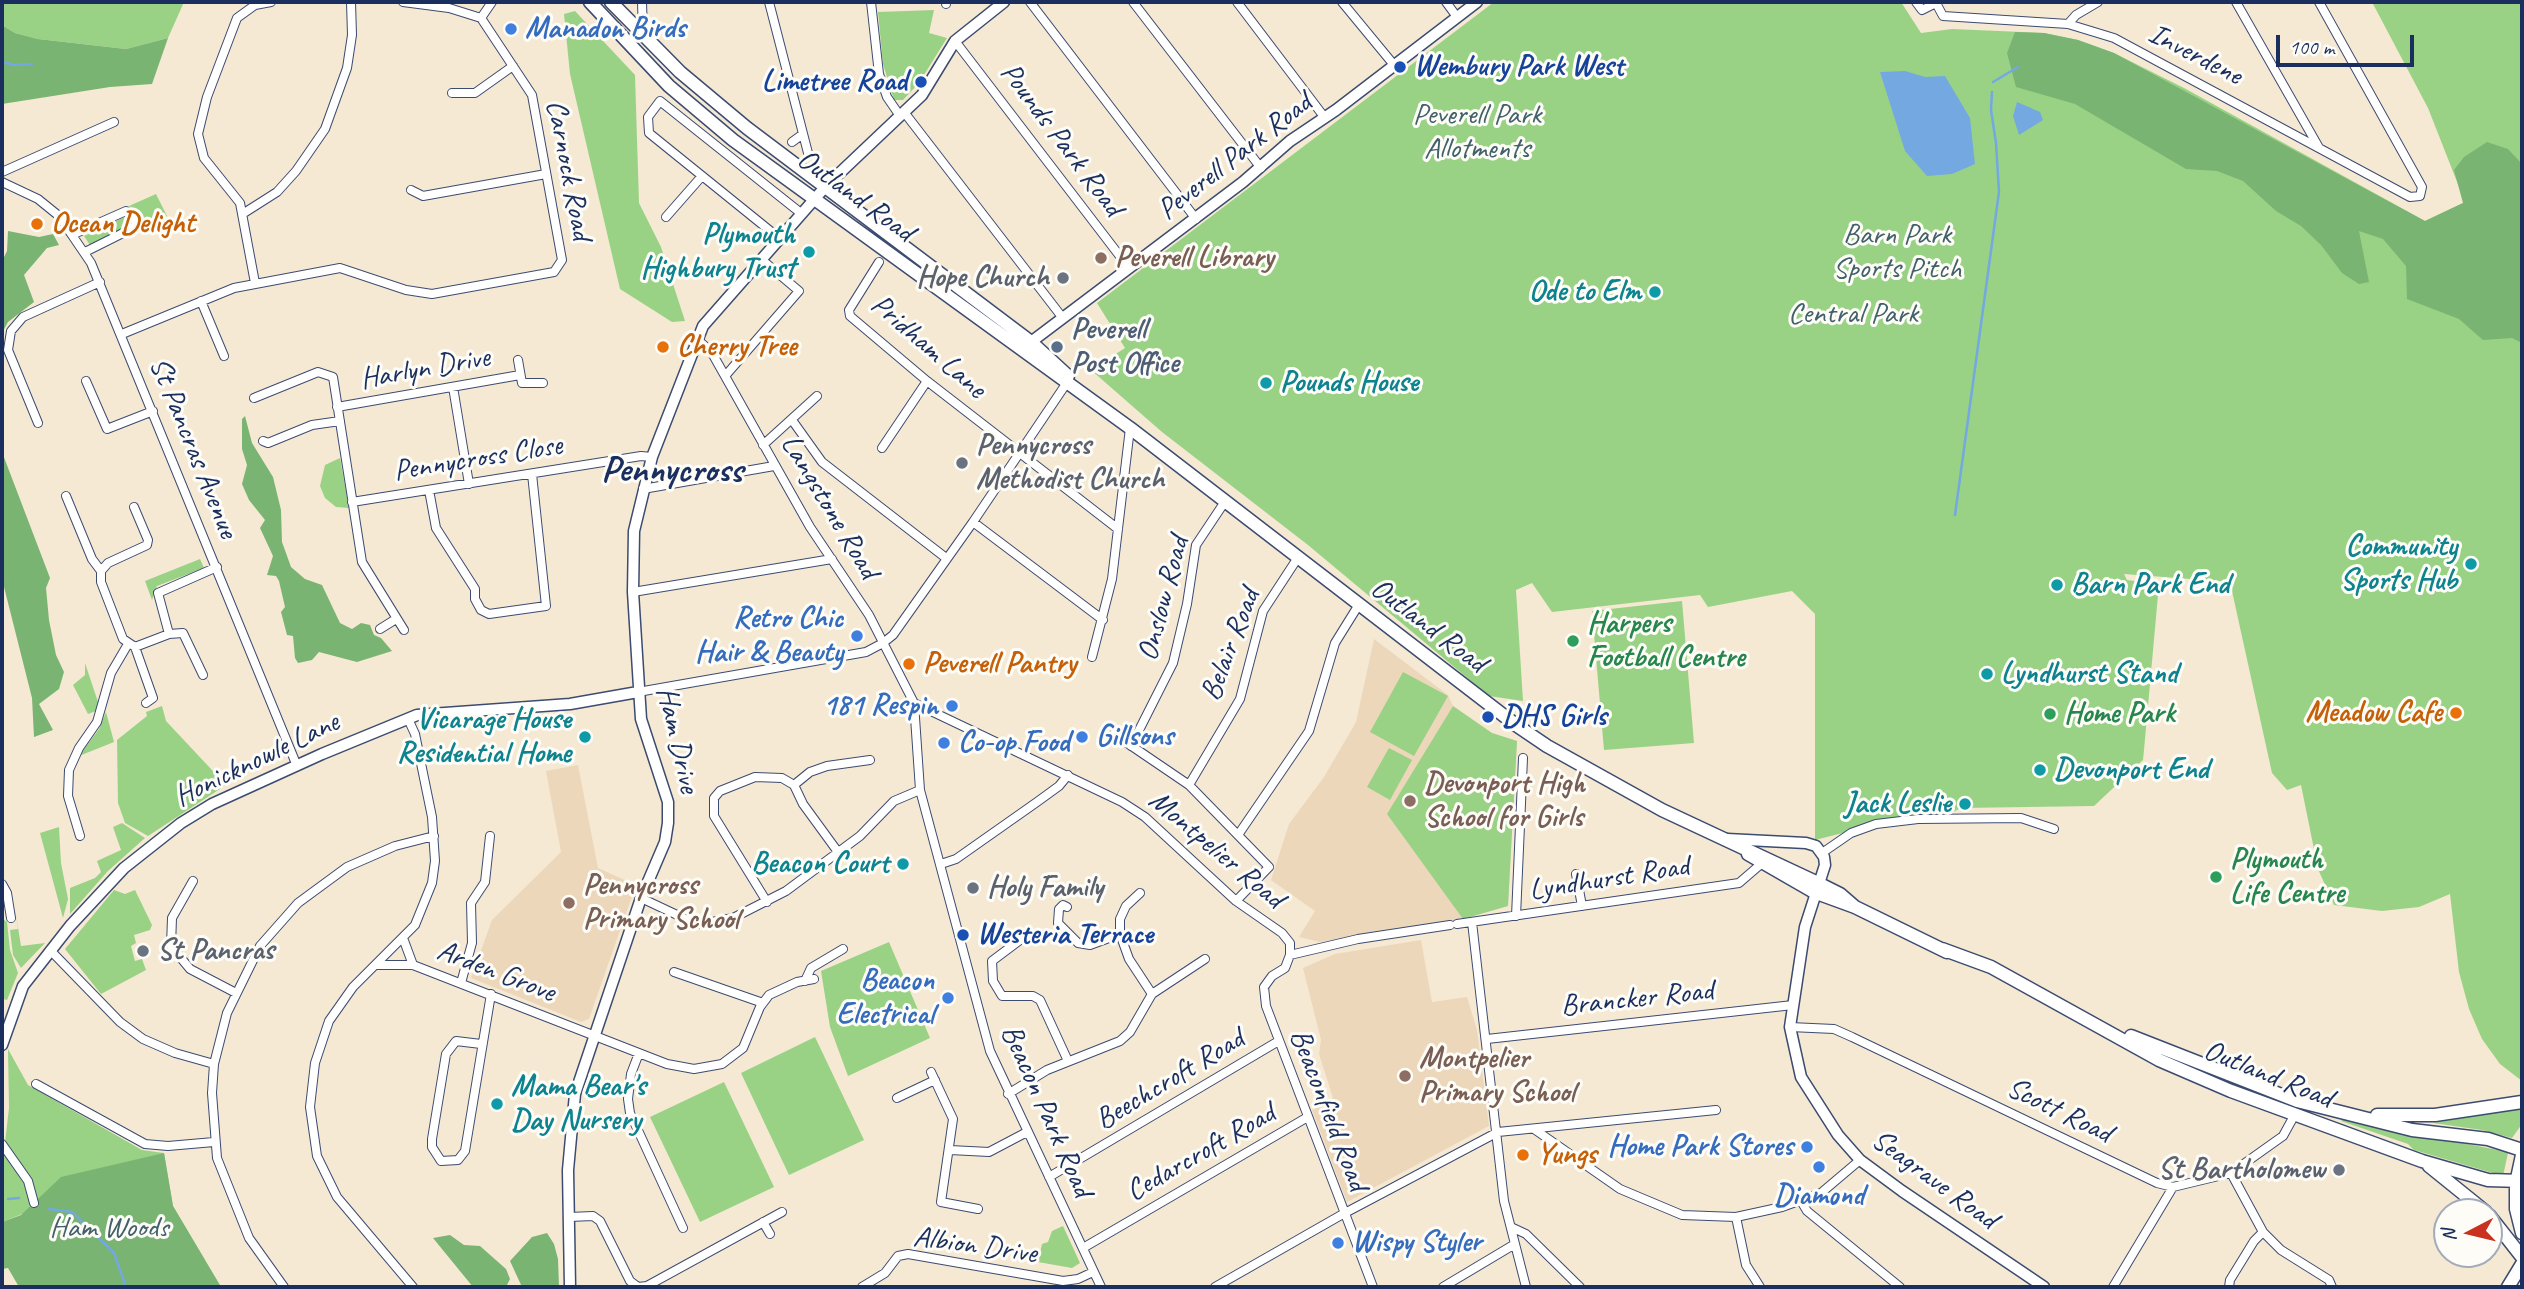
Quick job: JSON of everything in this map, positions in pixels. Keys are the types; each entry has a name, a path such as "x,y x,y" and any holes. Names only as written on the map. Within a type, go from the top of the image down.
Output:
{"main road":[{"name":"Outland Road","path":"590,2 669,86 733,141 1026,346 1066,384 1130,428 1358,606 1547,746 1662,810 1942,949 1991,978 2033,991 2101,1025 2159,1060 2294,1116 2423,1161 2488,1180 2519,1182"},
{"name":"Outland Road","path":"611,2 644,38 747,128 826,186 1107,412"},
{"name":"Outland Road","path":"1740,848 1761,864 1816,887"},
{"name":"Outland Road","path":"2101,1025 2297,1101 2412,1130 2488,1139 2522,1150"},
{"name":"Outland Road","path":"2359,1116 2435,1115 2522,1102"},
{"path":"2522,1155 2516,1209 2522,1233"},
{"name":"Outland Road","path":"2423,1161 2468,1198"},
{"name":"Outland Road","path":"2503,1233 2522,1257"},
{"path":"2511,1284 2522,1264"}],"street":[{"path":"256,283 244,214 236,198 204,158 198,134 207,97 237,18 255,5 271,2"},
{"path":"244,214 277,191 296,172 325,129 347,68 352,35 352,2"},
{"path":"403,2 449,8 481,18 492,2"},
{"path":"601,13 611,2"},
{"path":"642,2 644,38"},
{"path":"769,2 808,153"},
{"path":"871,2 879,74 887,97 1062,317"},
{"path":"955,41 1004,2"},
{"path":"1030,2 1196,219"},
{"path":"1133,2 1261,168"},
{"path":"1237,2 1325,118"},
{"path":"1342,2 1394,65"},
{"path":"1446,2 1457,17"},
{"name":"Peverell Park Road","path":"1026,346 1196,219 1261,168 1290,141 1325,118 1477,2"},
{"path":"1916,2 1922,10 1937,2"},
{"name":"Inverdene","path":"1937,2 1943,16 2068,24 2114,38 2410,197 2420,196 2422,187 2319,2"},
{"path":"2068,24 2076,15 2098,2"},
{"path":"2236,2 2319,148"},
{"name":"Carnock Road","path":"122,334 201,301 256,283 340,268 406,290 432,294 554,272 562,260 532,95 481,18"},
{"name":"Ham Drive","path":"570,1287 569,1135 575,1094 641,898 665,842 668,823 668,802 641,719 633,592 634,531 652,457 703,326 826,186 922,95 955,41"},
{"name":"Pounds Park Road","path":"955,41 1129,268"},
{"path":"453,93 475,93 513,66"},
{"path":"779,239 649,133 648,117 660,101 802,214"},
{"path":"2,172 114,122"},
{"path":"103,127 107,135"},
{"path":"792,142 803,134"},
{"path":"411,190 423,196 546,174"},
{"path":"666,218 702,176"},
{"name":"St Pancras Avenue","path":"2,182 38,199 74,234 85,252 122,334 297,766"},
{"path":"74,234 125,211 134,215 136,224 133,228 85,252"},
{"path":"726,375 799,291 761,259"},
{"name":"Pridham Lane","path":"879,262 849,310 850,317 927,381 1118,529"},
{"path":"38,423 8,350 11,331 23,317 100,282"},
{"path":"201,301 224,356"},
{"name":"Langstone Road","path":"697,339 712,353 726,375 774,466 883,643 914,703"},
{"name":"Harlyn Drive","path":"518,360 522,383 527,386 543,383"},
{"path":"254,398 318,372 333,377 362,562 404,630"},
{"name":"Harlyn Drive","path":"337,407 520,375"},
{"path":"86,381 107,429 153,411"},
{"path":"883,448 927,381"},
{"path":"638,692 866,652 883,643 893,635 973,522 1066,384"},
{"path":"453,387 469,484"},
{"path":"763,444 817,396"},
{"path":"792,420 822,462 946,558"},
{"path":"263,441 268,443 312,425 340,421"},
{"path":"1092,657 1103,620 1118,529 1130,428"},
{"name":"Pennycross Close","path":"352,502 642,456 652,457"},
{"path":"643,489 774,466"},
{"path":"429,490 436,528 475,589 481,611 489,614 546,606 532,474"},
{"path":"66,496 92,559 101,571 101,582 123,639 132,645 153,698 146,703"},
{"name":"Onslow Road","path":"1131,746 1173,663 1187,604 1196,545 1224,503"},
{"path":"101,571 107,563 147,545 148,540 134,506"},
{"path":"973,522 1103,620"},
{"path":"633,592 832,559"},
{"name":"Belair Road","path":"1189,785 1240,699 1263,611 1297,559"},
{"path":"169,634 158,593 217,567"},
{"path":"1238,835 1309,731 1335,643 1358,606"},
{"path":"380,629 396,619"},
{"path":"80,836 68,796 69,770 97,722 111,673 132,645 177,632 188,638 203,675"},
{"name":"Honicknowle Lane","path":"2,1045 19,993 50,950 107,885 155,842 212,804 390,725 409,721 417,715 570,704 638,692"},
{"name":"Montpelier Road","path":"914,703 1068,775 1146,817 1236,901 1282,933 1290,943 1290,955 1358,939 1454,925"},
{"name":"Beacon Park Road","path":"914,703 920,790 980,1017 1008,1094 1101,1287"},
{"path":"409,721 415,734 434,836 432,883 415,925 340,1004 320,1043 312,1083 312,1131 317,1156 337,1197 413,1287"},
{"path":"1114,734 1189,785 1269,867 1236,901"},
{"path":"1516,916 1523,758"},
{"path":"794,785 810,772 827,766 870,760"},
{"path":"766,902 714,816 714,798 720,791 755,776 769,775 794,785 803,804 838,852"},
{"path":"941,864 956,859 1059,786 1068,775"},
{"path":"641,898 692,922 702,924 733,918 766,902 838,852 860,836 894,801 920,790"},
{"path":"1722,838 1806,843 1816,846 1822,853 1852,833 1876,824 1918,819 2021,818 2054,829"},
{"path":"284,1287 248,1238 222,1177 214,1142 212,1093 220,1035 236,993 260,946 279,923 318,886 373,854 434,836"},
{"path":"461,983 472,943 471,903 485,882 490,836"},
{"name":"Seagrave Road","path":"1822,853 1825,865 1805,927 1790,1027 1801,1077 1838,1135 1860,1160 2044,1287"},
{"name":"Lyndhurst Road","path":"1454,925 1740,883 1761,864"},
{"path":"1576,874 1582,906"},
{"path":"193,881 172,918 171,946 190,969 236,993"},
{"path":"2,884 11,918"},
{"path":"178,885 187,890"},
{"path":"1140,893 1126,906 1120,919 1120,934 1129,959 1152,994"},
{"path":"1067,907 1063,905 1059,909 1058,923 1078,943 1090,945 1120,934"},
{"path":"1472,922 1504,1201 1526,1287"},
{"path":"403,938 413,965"},
{"path":"1020,940 992,961 993,981 1002,996 1033,996 1040,1000 1068,1061"},
{"path":"674,972 763,1003 769,995 782,988 809,980 811,968 843,948"},
{"path":"50,950 120,1022 143,1039 175,1053 214,1064"},
{"name":"Beaconfield Road","path":"1290,955 1285,968 1272,976 1264,987 1266,1006 1306,1118 1373,1287"},
{"path":"1008,1094 1068,1061 1121,1041 1130,1032 1152,994 1205,959"},
{"name":"Arden Grove","path":"378,965 413,965 683,1068 722,1065 743,1048 763,1003"},
{"path":"481,1044 456,1041 446,1054 432,1139 432,1147 441,1161 458,1160 465,1151 491,994"},
{"name":"Brancker Road","path":"1487,1039 1793,1005"},
{"name":"Scott Road","path":"1790,1027 1834,1029 2157,1183 2174,1187"},
{"name":"Beechcroft Road","path":"1049,1177 1278,1042"},
{"path":"639,1052 631,1074 628,1099 630,1113 683,1228"},
{"path":"897,1098 933,1076 953,1119 941,1202 978,1209"},
{"path":"44,1089 49,1080"},
{"path":"36,1084 145,1144 168,1146 214,1142"},
{"path":"1214,1287 1343,1213 1498,1132 1716,1110"},
{"path":"2113,1287 2174,1187 2231,1173 2283,1136 2294,1116"},
{"name":"Cedarcroft Road","path":"1083,1248 1306,1118"},
{"path":"1534,1129 1620,1189 1656,1207 1682,1215 1736,1216 1801,1201 1836,1182 1860,1160"},
{"path":"950,1150 989,1152 1027,1132"},
{"path":"2,1144 28,1181 34,1203"},
{"path":"2231,1173 2263,1232 2281,1250 2329,1280 2332,1287"},
{"path":"1801,1201 1807,1211 1900,1287"},
{"path":"569,1217 593,1216 600,1221 630,1281 638,1287 647,1286 782,1212"},
{"path":"1736,1216 1746,1265 1756,1286"},
{"path":"763,1222 770,1234"},
{"path":"1511,1227 1526,1234 1580,1287"},
{"path":"2229,1287 2230,1280 2254,1241 2263,1232"},
{"path":"1443,1287 1515,1244"},
{"name":"Albion Drive","path":"862,1287 885,1273 898,1256 908,1254 1063,1281 1078,1279 1093,1272"}],"shaded area":[{"name":"Devonport High School for Girls","path":"1374,639 1448,695 1453,706 1492,733 1517,741 1508,906 1463,919 1320,942 1299,937 1315,911 1271,880 1289,824 1324,777 1356,722"},
{"name":"Pennycross Primary School","path":"578,765 598,868 636,885 589,1019 581,1022 471,978 492,920 561,852 546,771"},
{"name":"Montpelier Primary School","path":"1421,940 1432,1002 1467,997 1477,1030 1489,1126 1347,1202 1312,1110 1333,1098 1319,1054 1321,1040 1303,968 1335,954"}],"green space":[{"path":"2,2 184,2 168,38 126,49 38,39 15,33 2,25"},
{"name":"Central Park","path":"1494,2 1901,2 1921,33 1952,29 2044,33 2078,40 2114,53 2184,88 2425,221 2463,203 2463,197 2428,108 2372,2 2522,2 2522,1081 2500,1064 2482,1039 2469,1009 2459,972 2450,894 2419,907 2382,911 2334,905 2318,869 2301,785 2287,790 2272,773 2230,582 2124,574 2127,580 2159,584 2143,760 2094,806 1961,808 1947,815 1906,817 1815,840 1815,614 1792,591 1708,607 1700,595 1552,612 1532,583 1516,590 1523,701 1489,696 1308,545 1162,432 1091,370 1125,348 1097,303"},
{"path":"934,10 929,33 947,38 919,83 903,100 894,100 883,64 878,12"},
{"path":"575,11 635,75 639,203 661,247 685,321 672,322 620,289 570,74 564,14"},
{"path":"2,25 15,33 38,39 126,49 168,38 152,84 110,87 2,104"},
{"path":"2015,32 2044,33 2078,40 2114,53 2425,221 2463,203 2454,170 2464,157 2487,142 2508,149 2522,164 2522,343 2512,338 2483,340 2459,319 2407,299 2406,266 2383,239 2359,231 2369,282 2359,284 2342,273 2321,245 2301,226 2276,211 2243,181 2217,171 2186,169 2075,104 2016,87 2007,53"},
{"path":"156,194 167,216 139,229 140,216 129,206"},
{"path":"125,217 130,219 129,227 90,245 84,236"},
{"path":"8,231 39,237 53,234 59,245 47,248 24,275 34,302 8,322 2,333 2,261 7,251"},
{"path":"245,416 252,443 273,477 281,510 282,542 291,567 305,579 322,585 340,623 352,629 361,623 370,625 374,635 381,638 392,651 357,662 319,652 312,660 298,663 293,636 287,635 281,612 285,607 279,581 276,576 267,575 273,556 260,528 265,520 249,500 242,484 247,465 242,449 242,419"},
{"path":"2,452 50,578 46,588 49,620 56,655 64,672 59,689 39,704 53,730 34,737 32,698 2,579"},
{"path":"340,458 349,508 336,507 325,498 320,486 325,465"},
{"path":"200,559 204,568 157,586 152,600 145,581"},
{"path":"1682,601 1694,743 1604,750 1592,611"},
{"path":"85,663 98,702 96,711 88,714 73,685 85,675"},
{"path":"1403,672 1448,696 1414,756 1370,732"},
{"path":"162,706 166,721 226,785 148,836 125,823 118,803 117,740 147,716 146,712"},
{"path":"1453,706 1492,733 1517,741 1508,906 1463,919 1387,814"},
{"path":"106,712 114,742 79,756 99,729"},
{"path":"1389,748 1412,760 1390,800 1367,787"},
{"path":"122,823 145,838 108,871 70,914 70,888 95,878 101,872 97,861 121,850 113,827"},
{"path":"59,827 61,863 68,899 63,918 40,833"},
{"path":"114,890 125,894 135,890 152,925 150,930 134,935 136,943 131,946 135,961 142,959 146,970 101,994 65,949"},
{"path":"15,909 21,946 45,943 21,968 13,955 10,930 18,929"},
{"path":"2,918 7,922 10,950 18,973 7,1000 3,999"},
{"path":"889,942 930,1038 848,1076 830,1027 821,971"},
{"path":"815,1037 864,1140 789,1175 741,1073"},
{"path":"8,1049 28,1085 142,1150 164,1153 173,1206 221,1287 22,1214 2,1222 2,1168 9,1108"},
{"path":"724,1082 774,1187 700,1222 650,1117"},
{"path":"2522,1108 2522,1124 2512,1138 2482,1130 2433,1123"},
{"path":"2343,1119 2503,1151 2508,1153 2503,1176 2414,1150 2408,1144 2341,1121"},
{"name":"Ham Woods","path":"164,1153 173,1206 221,1287 19,1287 8,1268 2,1269 2,1222 21,1215 61,1177"},
{"path":"1063,1226 1080,1263 1072,1268 1038,1262 1042,1244 1048,1242 1052,1231"},
{"path":"547,1233 554,1244 558,1259 559,1287 522,1287 510,1261 532,1237"},
{"path":"450,1235 464,1245 480,1246 506,1269 510,1279 506,1287 473,1287 433,1238"}],"water":[{"path":"1905,71 1925,77 1945,76 1970,118 1975,164 1952,174 1927,176 1905,151 1880,72"},
{"path":"2017,102 2040,112 2043,120 2019,135 2013,116"}],"waterway":[{"path":"2,62 14,65 32,64"},
{"path":"1993,82 2018,67"},
{"path":"1955,515 1999,192 1991,110 1992,92"},
{"path":"8,1199 19,1198"},
{"path":"49,1209 72,1212 114,1253 126,1287"}],"place":[{"name":"Manadon Birds","path":"511,29"},
{"name":"Wembury Park West","path":"1400,67"},
{"name":"Limetree Road","path":"921,82"},
{"name":"Ocean Delight","path":"37,224"},
{"name":"Plymouth Highbury Trust","path":"809,252"},
{"name":"Peverell Library","path":"1101,258"},
{"name":"Hope Church","path":"1063,278"},
{"name":"Ode to Elm","path":"1655,292"},
{"name":"Cherry Tree","path":"663,347"},
{"name":"Peverell Post Office","path":"1057,347"},
{"name":"Pounds House","path":"1266,383"},
{"name":"Pennycross Methodist Church","path":"962,463"},
{"name":"Community Sports Hub","path":"2471,564"},
{"name":"Barn Park End","path":"2057,585"},
{"name":"Retro Chic Hair & Beauty","path":"857,636"},
{"name":"Harpers Football Centre","path":"1573,641"},
{"name":"Peverell Pantry","path":"909,664"},
{"name":"Lyndhurst Stand","path":"1987,674"},
{"name":"181 Respin","path":"952,706"},
{"name":"Meadow Cafe","path":"2456,713"},
{"name":"Home Park","path":"2050,714"},
{"name":"DHS Girls","path":"1488,717"},
{"name":"Vicarage House Residential Home","path":"585,737"},
{"name":"Gillsons","path":"1082,737"},
{"name":"Co-op Food","path":"944,743"},
{"name":"Devonport End","path":"2040,770"},
{"name":"Devonport High School for Girls","path":"1410,801"},
{"name":"Jack Leslie","path":"1965,804"},
{"name":"Beacon Court","path":"903,864"},
{"name":"Plymouth Life Centre","path":"2216,877"},
{"name":"Holy Family","path":"973,888"},
{"name":"Pennycross Primary School","path":"569,903"},
{"name":"Westeria Terrace","path":"963,935"},
{"name":"St Pancras","path":"143,951"},
{"name":"Beacon Electrical","path":"948,998"},
{"name":"Montpelier Primary School","path":"1405,1076"},
{"name":"Mama Bear's Day Nursery","path":"497,1104"},
{"name":"Home Park Stores","path":"1807,1147"},
{"name":"Yungs","path":"1523,1155"},
{"name":"Diamond","path":"1819,1167"},
{"name":"St Bartholomew","path":"2339,1170"},
{"name":"Wispy Styler","path":"1338,1243"}],"district":[{"name":"Pennycross","path":"672,471"}],"park label":[{"name":"Peverell Park Allotments","path":"1477,132"},
{"name":"Barn Park Sports Pitch","path":"1897,252"}]}
